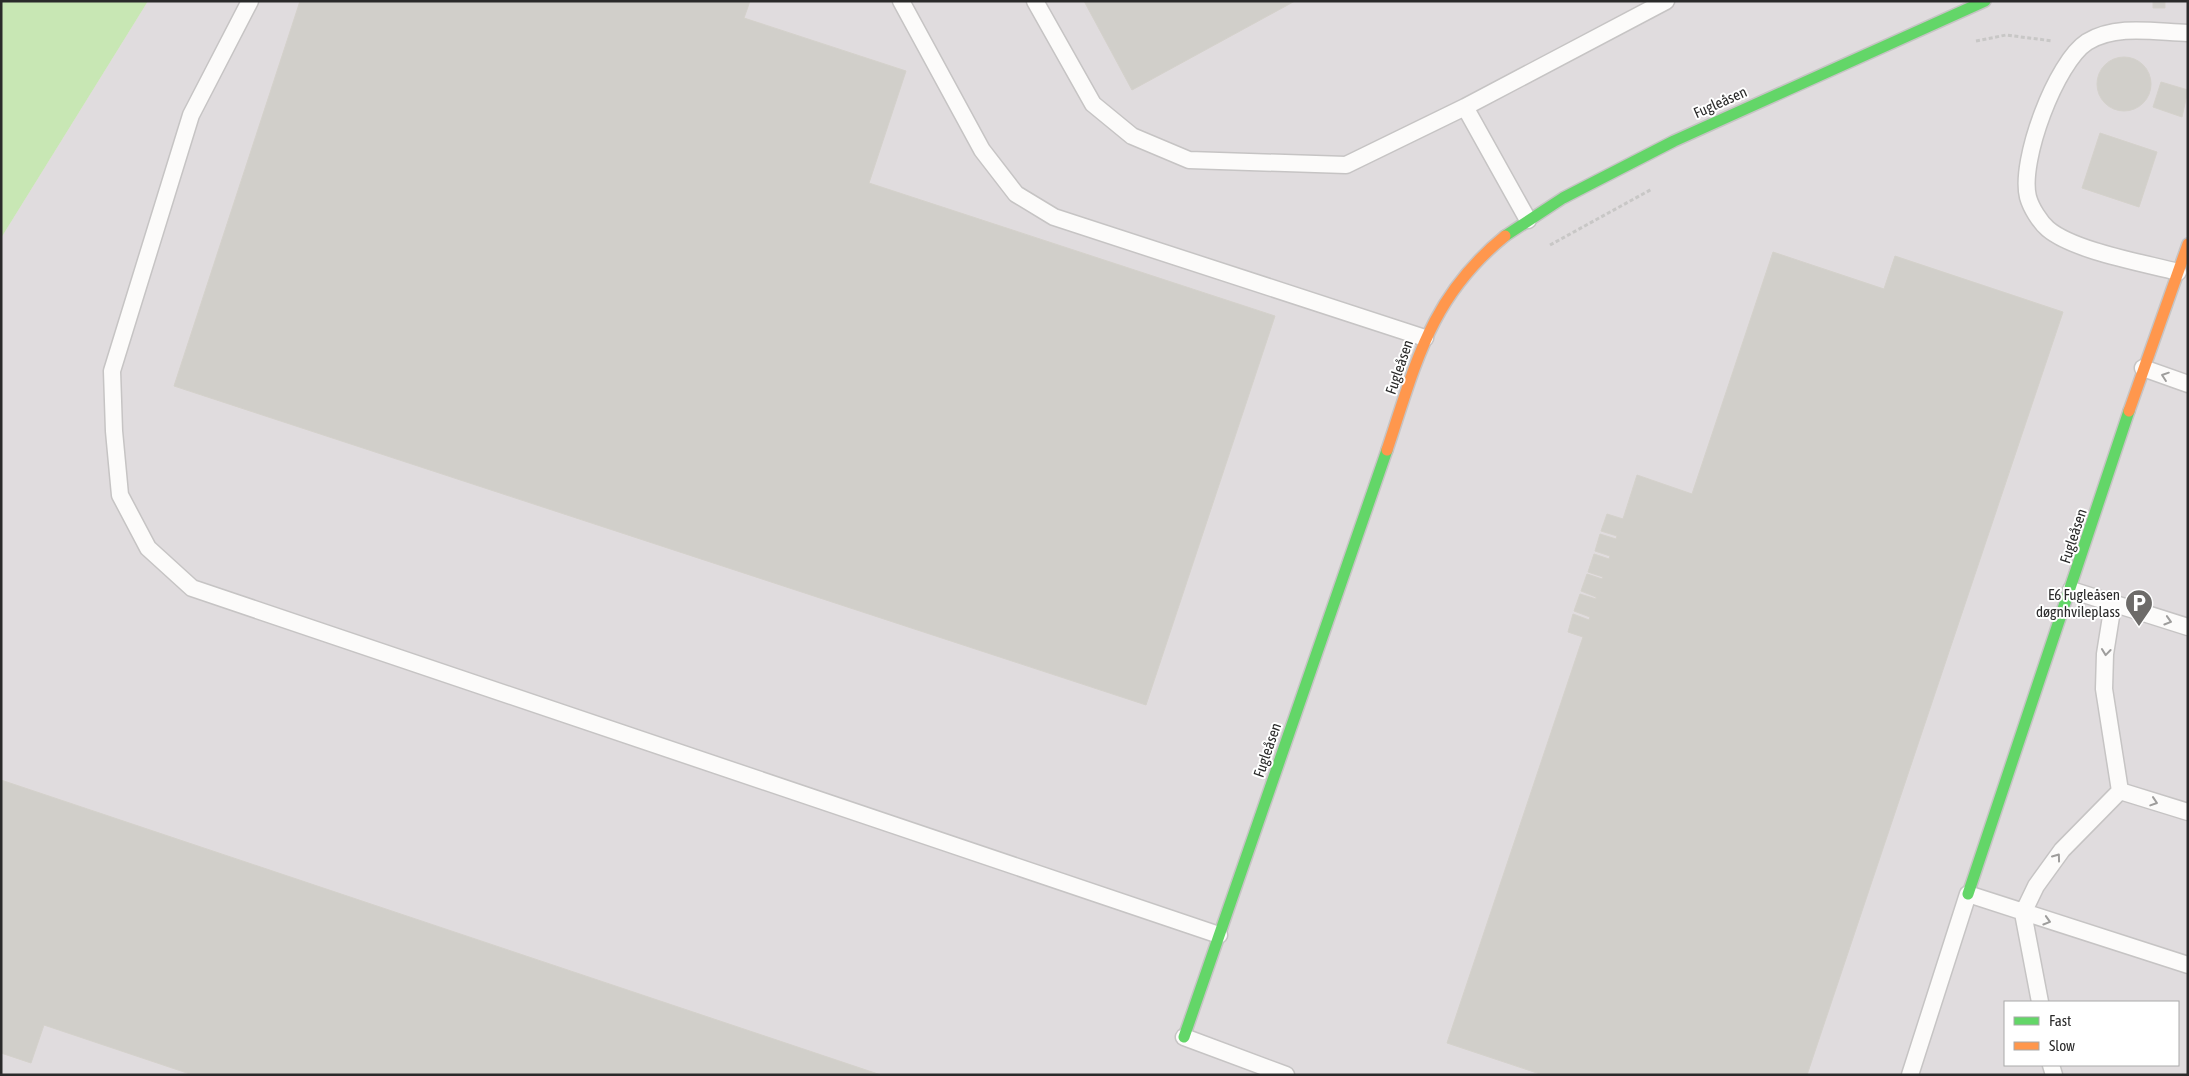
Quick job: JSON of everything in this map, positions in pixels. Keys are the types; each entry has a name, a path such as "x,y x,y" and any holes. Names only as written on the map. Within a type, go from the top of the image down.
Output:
{"street":[{"name":"Fugleåsen","path":"1184,1037 1425,338 1435,313 1465,274 1504,237 1528,220 1587,185 1712,122 1985,1"},
{"name":"Fugleåsen","path":"1968,894 2071,590 2142,368 2188,244"}],"lane":[{"path":"250,1 191,115 112,371 114,431 120,495 148,548 192,588 1219,935"},
{"path":"901,1 982,150 1016,194 1054,217 1425,338"},
{"path":"1035,1 1093,104 1132,136 1189,160 1346,164 1466,107 1666,1"},
{"path":"2178,272 2069,241 2048,230 2037,215 2028,197 2029,157 2052,89 2065,65 2081,47 2089,41 2119,30 2188,32"},
{"path":"1466,107 1528,220"},
{"path":"2142,368 2188,384"},
{"path":"2071,590 2188,627"},
{"path":"2113,604 2105,654 2104,689 2120,791"},
{"path":"2120,791 2188,812"},
{"path":"2040,1001 2022,913 2036,886 2062,850 2120,791"},
{"path":"1910,1075 1968,894 2188,965"},
{"path":"1184,1037 1286,1075"}],"path":[{"path":"1972,42 2006,36 2028,37 2081,47"},
{"path":"1544,248 1655,188"}],"shaded area":[{"path":"148,1 2188,1 2188,1075 1,1075 1,238"}],"green space":[{"path":"1,1 148,1 1,238"}],"building":[{"path":"300,1 750,1 744,18 906,71 869,183 1275,316 1146,705 174,386"},
{"path":"1084,1 1295,1 1132,90"},
{"path":"2153,1 2165,1 2165,8 2153,8"},
{"path":"2124,57 2134,59 2143,65 2149,74 2151,84 2149,94 2143,103 2134,109 2124,111 2114,109 2105,103 2099,94 2097,84 2099,74 2105,65 2114,59"},
{"path":"2161,82 2188,90 2182,117 2153,107"},
{"path":"2100,133 2157,152 2139,207 2082,188"},
{"path":"1773,252 1884,289 1895,256 2063,312 1807,1075 1543,1075 1447,1043 1583,637 1568,632 1573,614 1589,620 1590,617 1574,611 1580,594 1596,599 1596,597 1581,591 1587,574 1602,579 1603,577 1588,572 1594,554 1609,559 1610,556 1595,551 1600,534 1616,539 1617,536 1601,531 1607,514 1623,519 1637,475 1692,494"},
{"path":"1,780 881,1075 193,1075 44,1025 31,1063 1,1053"}],"traffic: fast":[{"path":"1505,236 1563,198 1674,141 1985,1"},
{"path":"1968,894 2129,411"},
{"path":"1184,1037 1387,450"}],"traffic: slow":[{"path":"1387,450 1417,360 1442,308 1459,283 1480,259 1505,236"},
{"path":"2129,411 2188,244"}],"place":[{"name":"E6 Fugleåsen døgnhvileplass","path":"2139,627"}]}
